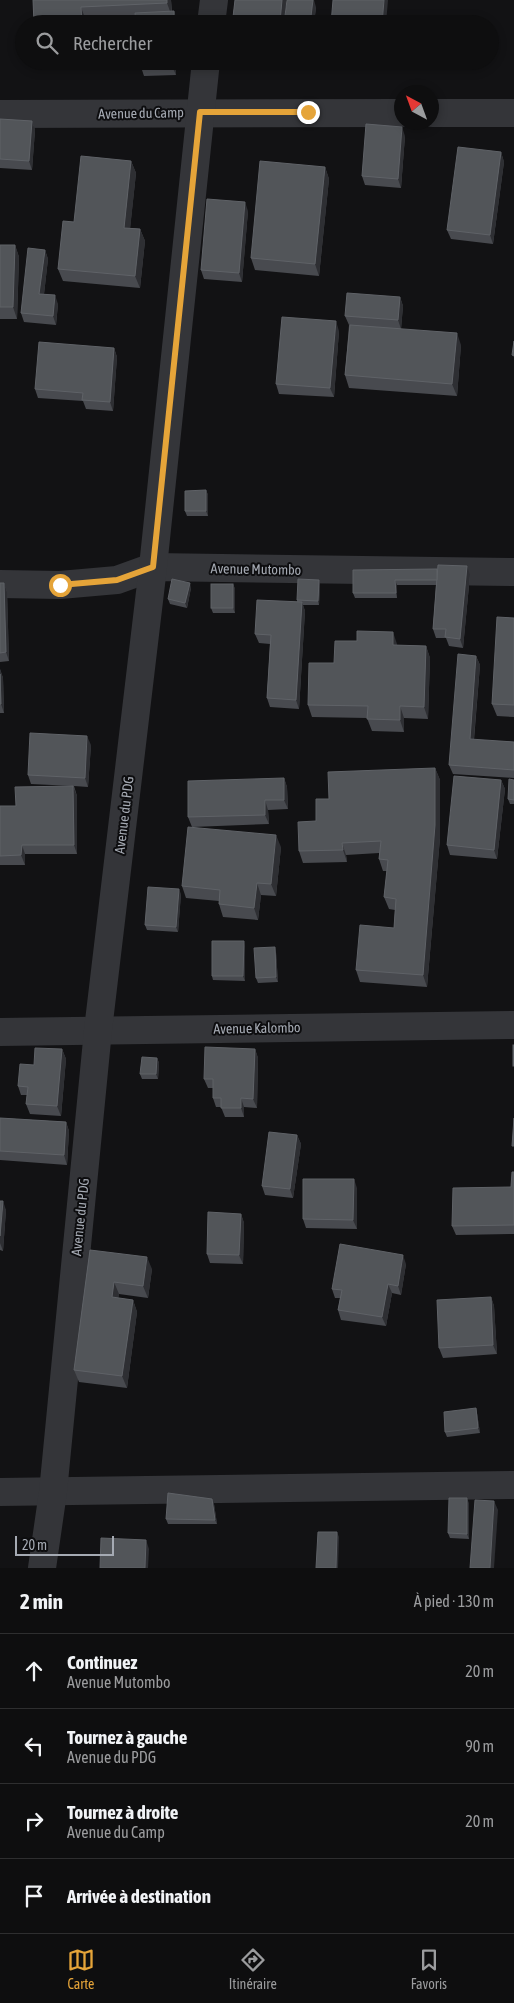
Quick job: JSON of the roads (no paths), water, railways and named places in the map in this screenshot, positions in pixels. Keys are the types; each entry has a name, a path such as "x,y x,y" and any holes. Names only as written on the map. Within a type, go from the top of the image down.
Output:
{"street":[{"path":"212,15 214,0"},
{"name":"Avenue du PDG","path":"42,1568 53,1492 98,1030 153,567 205,70"},
{"path":"439,113 514,112"},
{"name":"Avenue du Camp","path":"0,114 394,113"},
{"name":"Avenue Mutombo","path":"0,584 60,585 117,580 153,567 514,572"},
{"name":"Avenue Kalombo","path":"0,1032 514,1025"},
{"path":"0,1492 514,1485"}]}
